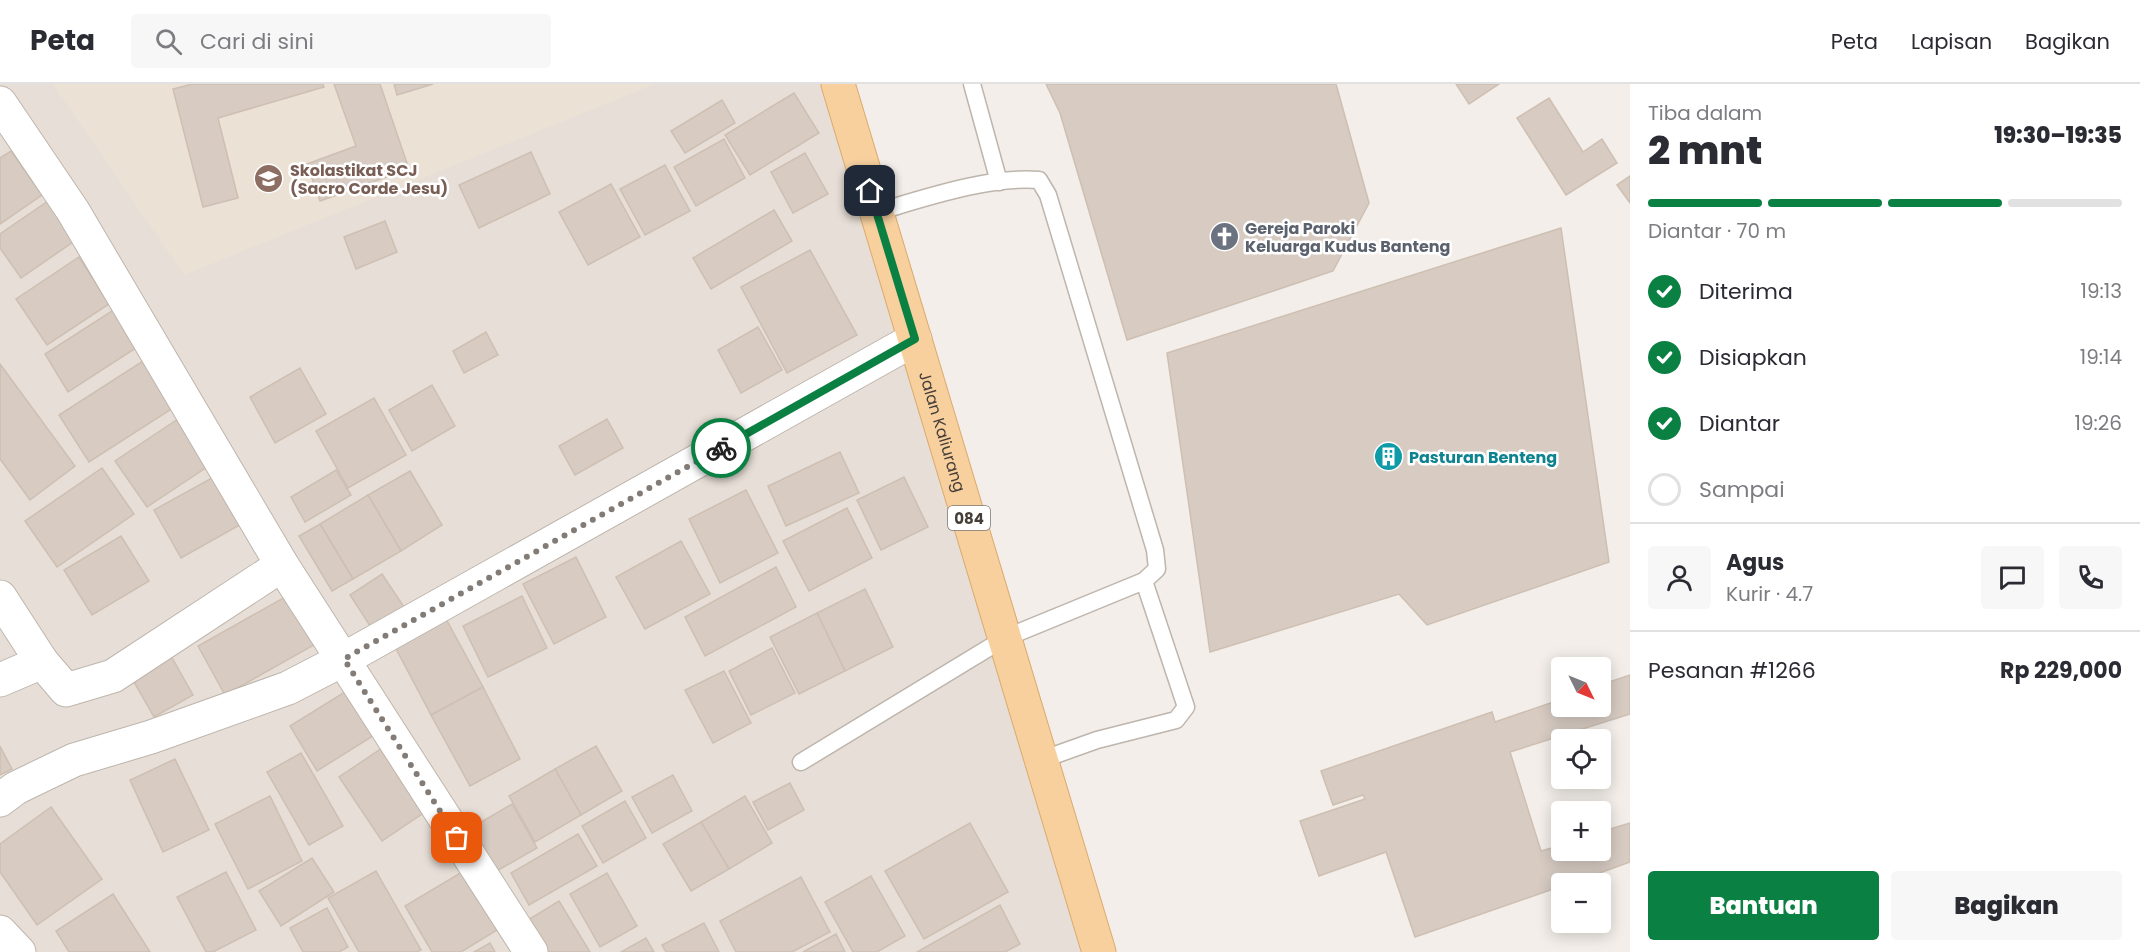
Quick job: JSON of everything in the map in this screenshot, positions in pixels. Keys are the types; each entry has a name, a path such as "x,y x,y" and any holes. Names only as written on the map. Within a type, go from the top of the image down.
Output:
{"main road":[{"name":"Jalan Kaliurang","path":"838,84 1099,952"}],"street":[{"path":"0,103 73,211 282,565 531,952"},
{"path":"0,800 16,788 74,760 151,737 288,688 344,659 915,339"},
{"path":"0,597 42,662 66,690 113,676 282,565"},
{"path":"0,680 42,662"},
{"path":"0,932 19,952"}],"lane":[{"path":"972,84 999,182"},
{"path":"801,762 1005,638 1144,581 1157,569 1155,550 1048,195 1039,180 1022,179 999,182 938,194 877,212"},
{"path":"1041,760 1097,740 1176,720 1186,707 1144,581"}],"shaded area":[{"path":"0,84 832,84 1087,952 0,952"},
{"name":"Skolastikat SCJ (Sacro Corde Jesu)","path":"53,84 655,84 184,275"}],"building":[{"path":"192,84 323,84 324,87 218,118 238,198 203,207 173,89"},
{"path":"334,84 380,84 409,169 320,201 307,164 356,146"},
{"path":"394,84 433,84 397,95"},
{"name":"Gereja Paroki Keluarga Kudus Banteng","path":"1046,84 1336,84 1369,203 1333,271 1127,340 1060,113"},
{"path":"1456,84 1499,84 1469,104"},
{"path":"794,93 819,133 750,175 725,135"},
{"path":"1549,98 1583,152 1602,139 1617,163 1566,195 1517,118"},
{"path":"722,100 735,123 685,153 671,131"},
{"path":"724,139 745,178 696,206 674,167"},
{"path":"11,151 42,195 0,224 0,158"},
{"path":"531,152 550,194 479,228 459,185"},
{"path":"805,153 828,194 793,213 771,172"},
{"path":"665,165 690,211 645,235 620,189"},
{"path":"1630,176 1630,203 1617,185"},
{"path":"611,184 640,237 588,265 559,212"},
{"path":"48,201 76,240 21,278 0,248 0,234"},
{"path":"774,210 792,241 711,289 693,258"},
{"path":"385,221 397,252 356,269 344,237"},
{"name":"Pasturan Benteng","path":"1561,228 1609,562 1427,625 1399,594 1210,652 1167,353"},
{"path":"810,250 857,335 787,373 741,287"},
{"path":"79,257 109,304 47,345 16,299"},
{"path":"115,309 139,346 68,392 45,354"},
{"path":"758,327 782,370 741,393 718,350"},
{"path":"486,332 498,355 464,373 453,351"},
{"path":"143,361 173,408 89,462 59,415"},
{"path":"0,364 75,466 30,500 0,459"},
{"path":"300,368 326,414 275,443 250,397"},
{"path":"432,385 455,426 412,451 389,410"},
{"path":"374,398 406,455 348,488 316,431"},
{"path":"181,417 213,463 147,507 115,461"},
{"path":"607,419 623,448 575,475 559,446"},
{"path":"840,452 859,493 786,526 768,486"},
{"path":"102,468 134,514 57,567 25,521"},
{"path":"336,470 351,495 305,522 291,497"},
{"path":"410,471 442,525 401,551 368,495"},
{"path":"219,474 245,522 181,558 154,510"},
{"path":"904,477 928,527 881,550 857,500"},
{"path":"746,490 778,553 720,583 689,519"},
{"path":"368,495 401,551 353,579 320,524"},
{"path":"847,508 872,558 809,591 783,541"},
{"path":"320,524 353,579 332,591 299,536"},
{"path":"121,536 149,581 92,615 64,570"},
{"path":"681,541 710,594 645,629 616,577"},
{"path":"576,557 606,617 554,644 523,584"},
{"path":"776,567 796,607 705,656 685,617"},
{"path":"382,574 406,610 374,632 350,595"},
{"path":"865,589 893,647 845,671 817,613"},
{"path":"294,592 321,641 225,695 198,646"},
{"path":"522,596 547,648 488,677 463,626"},
{"path":"817,613 845,671 799,694 770,637"},
{"path":"445,617 483,687 431,715 394,645"},
{"path":"772,648 795,693 751,715 729,671"},
{"path":"170,654 193,695 154,717 130,675"},
{"path":"724,671 751,723 713,743 685,690"},
{"path":"1630,675 1630,714 1583,729 1551,729 1551,739 1510,752 1541,851 1551,848 1551,861 1611,861 1611,829 1630,823 1630,862 1600,873 1551,873 1551,890 1415,937 1386,852 1319,876 1300,821 1365,799 1363,795 1333,805 1321,771 1492,712 1495,722 1551,703 1551,717 1611,717 1611,681"},
{"path":"483,687 520,759 470,786 431,715"},
{"path":"348,690 376,734 317,771 290,726"},
{"path":"388,744 431,808 382,841 339,777"},
{"path":"0,746 12,769 0,775"},
{"path":"596,746 622,791 581,815 555,769"},
{"path":"301,753 343,826 309,845 267,772"},
{"path":"175,759 209,830 163,852 130,780"},
{"path":"555,769 581,815 535,842 509,796"},
{"path":"673,775 692,811 652,833 632,797"},
{"path":"790,783 804,810 768,830 753,802"},
{"path":"270,796 302,861 248,889 215,824"},
{"path":"745,796 772,843 729,869 701,822"},
{"path":"625,801 646,838 603,863 582,826"},
{"path":"512,804 537,848 495,872 471,828"},
{"path":"51,807 102,879 37,925 0,872 0,844"},
{"path":"701,822 729,869 691,891 663,844"},
{"path":"970,823 1008,892 924,939 885,871"},
{"path":"578,834 597,866 529,905 511,873"},
{"path":"312,858 334,892 281,926 259,891"},
{"path":"467,869 502,927 461,952 432,952 405,906"},
{"path":"376,871 421,950 417,952 359,952 328,898"},
{"path":"226,872 256,930 213,952 206,952 177,897"},
{"path":"607,873 637,926 600,947 570,894"},
{"path":"871,876 905,936 877,952 853,952 825,902"},
{"path":"801,877 830,932 792,952 736,952 720,921"},
{"path":"113,894 150,952 69,952 56,931"},
{"path":"559,901 590,952 541,952 523,923"},
{"path":"1000,905 1020,944 1005,952 917,952"},
{"path":"327,908 348,947 339,952 303,952 290,928"},
{"path":"704,923 719,952 666,952 662,945"},
{"path":"836,934 845,952 803,952"},
{"path":"646,938 654,952 621,952"},
{"path":"490,943 495,952 474,952"}],"way so far":[{"path":"457,838 344,659 721,448"}],"place":[{"name":"Skolastikat SCJ (Sacro Corde Jesu)","path":"269,179"},
{"name":"Gereja Paroki Keluarga Kudus Banteng","path":"1224,237"},
{"name":"Pasturan Benteng","path":"1388,457"}],"route":[{"path":"721,448 915,339 870,191"}]}
